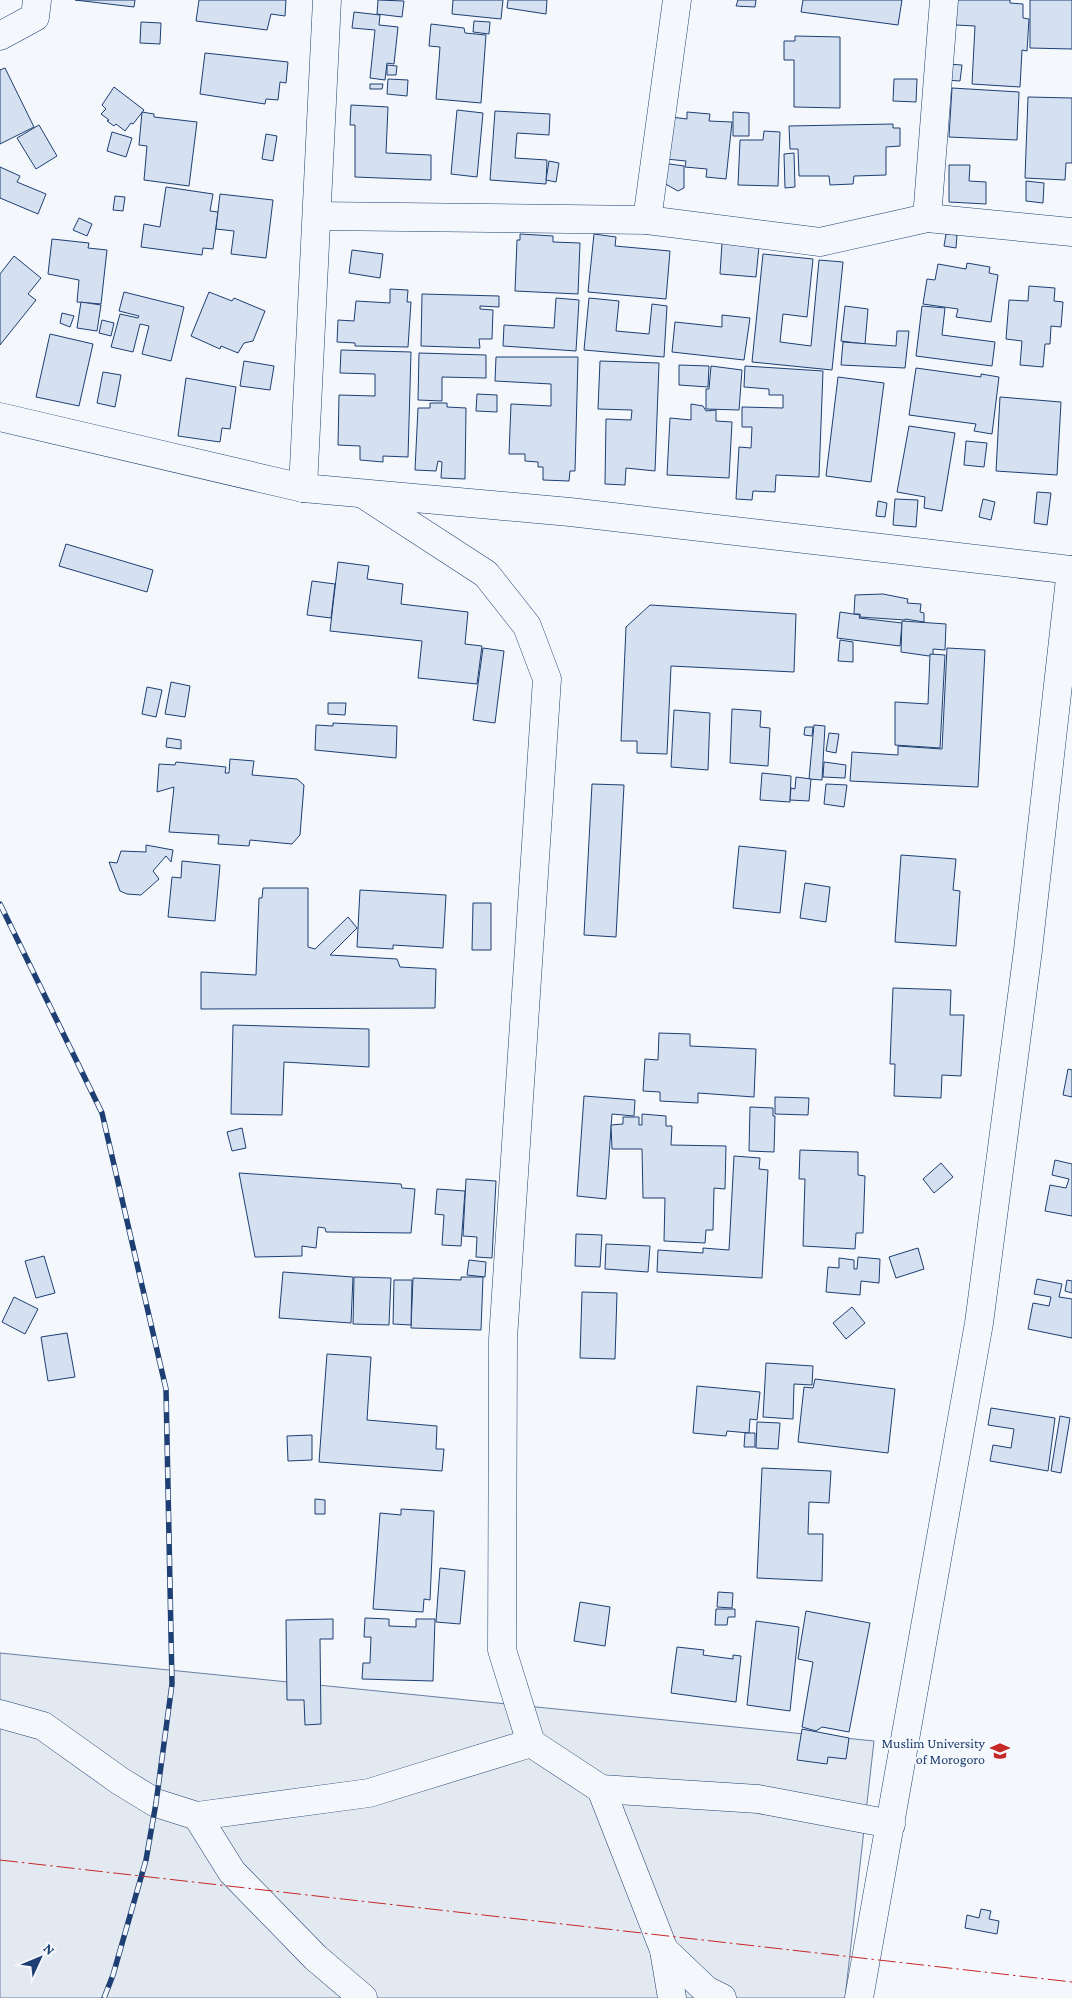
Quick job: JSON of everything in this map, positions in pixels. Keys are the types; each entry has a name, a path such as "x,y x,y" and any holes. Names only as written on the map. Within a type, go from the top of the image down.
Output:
{"street":[{"path":"0,36 35,17 37,0"},
{"path":"303,488 327,0"},
{"path":"647,220 677,0"},
{"path":"927,218 944,0"},
{"path":"317,216 647,220 820,242 927,218 1072,232"},
{"path":"0,417 303,488 570,512 1071,570 1028,950 979,1323 859,1998"},
{"path":"363,494 486,574 527,626 547,679 502,1339 502,1650 531,1743 601,1789 758,1799 891,1824"},
{"path":"0,1714 43,1726 120,1781 156,1803 198,1816 368,1793 531,1743"},
{"path":"601,1789 664,1950 672,1998"},
{"path":"198,1816 232,1872 316,1958 363,1998"},
{"path":"664,1950 706,1990 722,1998"}],"shaded area":[{"path":"0,1653 874,1741 845,1998 0,1998"}],"building":[{"path":"75,0 135,0 134,7"},
{"path":"199,0 286,0 285,16 271,14 267,30 196,21"},
{"path":"378,0 404,1 402,17 377,14"},
{"path":"453,0 503,0 501,19 452,14"},
{"path":"508,0 547,0 546,14 507,8"},
{"path":"738,0 756,0 755,7 736,6"},
{"path":"803,0 902,0 898,25 801,12"},
{"path":"957,0 1010,0 1010,3 1023,4 1023,18 1029,19 1027,51 1022,50 1020,87 972,84 975,26 956,25"},
{"path":"1030,0 1072,0 1072,49 1030,48"},
{"path":"354,12 380,15 379,25 398,27 394,64 387,63 385,80 370,78 375,30 352,28"},
{"path":"474,21 490,22 489,34 473,32"},
{"path":"141,22 161,23 160,44 140,43"},
{"path":"431,24 464,28 465,33 486,35 481,103 436,99 440,47 429,46"},
{"path":"795,36 840,37 840,108 794,107 794,60 784,60 784,41 795,41"},
{"path":"205,53 288,62 286,83 280,82 278,100 266,99 265,104 200,94"},
{"path":"947,64 962,65 960,81 946,80"},
{"path":"387,65 397,66 396,75 387,75"},
{"path":"5,68 34,127 0,144 0,70"},
{"path":"388,79 408,80 407,96 387,94"},
{"path":"894,79 917,79 916,102 893,101"},
{"path":"370,84 383,84 382,89 370,89"},
{"path":"114,87 144,110 125,131 116,124 114,126 101,114 106,109 102,105"},
{"path":"952,88 1019,92 1017,140 949,137"},
{"path":"1028,97 1072,98 1072,163 1066,163 1065,180 1025,178"},
{"path":"351,105 388,107 386,153 431,155 431,180 355,177 355,125 350,125"},
{"path":"457,110 483,113 477,177 451,174"},
{"path":"495,111 550,114 549,135 517,133 515,158 547,160 546,184 490,180"},
{"path":"142,112 154,114 154,117 197,122 189,186 144,180 147,146 139,145"},
{"path":"687,112 710,114 709,121 732,122 726,179 706,177 707,169 685,167 686,161 666,159 671,117 687,119"},
{"path":"733,112 749,113 749,136 733,136"},
{"path":"893,124 893,128 900,128 900,146 886,147 886,175 854,176 853,184 830,185 829,176 799,176 798,149 790,149 789,126"},
{"path":"39,125 57,156 36,169 17,138"},
{"path":"764,131 780,132 778,186 738,185 740,140 763,140"},
{"path":"112,132 132,138 126,157 107,151"},
{"path":"266,134 277,136 273,161 262,159"},
{"path":"794,153 795,187 785,188 784,154"},
{"path":"549,161 559,163 556,182 546,180"},
{"path":"662,163 684,166 684,188 678,191 662,182"},
{"path":"949,165 970,165 969,181 986,182 986,204 949,202"},
{"path":"0,167 20,176 17,182 46,194 38,214 0,198"},
{"path":"1026,181 1044,183 1043,203 1026,201"},
{"path":"166,187 213,194 210,211 218,212 213,249 203,248 202,255 141,247 144,224 160,227"},
{"path":"220,194 273,200 266,258 231,254 234,231 216,229"},
{"path":"115,196 125,197 123,211 113,210"},
{"path":"79,218 92,224 87,236 73,230"},
{"path":"520,234 553,236 553,242 580,243 578,294 515,291 517,240 520,240"},
{"path":"594,234 616,237 615,246 670,251 666,299 588,292"},
{"path":"946,234 957,235 956,248 944,246"},
{"path":"52,239 89,243 88,248 107,250 101,304 77,302 79,280 48,274"},
{"path":"722,243 759,246 756,277 720,274"},
{"path":"352,250 383,254 380,278 349,273"},
{"path":"763,254 813,259 807,317 783,314 780,342 811,346 819,260 843,262 832,370 752,362"},
{"path":"14,256 41,278 28,294 36,300 0,345 0,274"},
{"path":"967,263 990,267 989,273 998,275 991,322 956,317 958,309 923,304 927,279 935,280 938,264 966,269"},
{"path":"1029,286 1055,288 1054,301 1063,302 1061,327 1051,326 1050,344 1045,344 1043,367 1020,365 1022,341 1006,339 1009,300 1028,301"},
{"path":"390,289 408,290 407,302 411,302 408,347 355,346 355,343 337,342 338,320 354,321 356,301 390,303"},
{"path":"124,292 184,307 171,361 142,354 149,326 140,324 133,352 111,347 120,314 138,318 139,316 119,311"},
{"path":"209,292 232,301 234,298 265,311 253,341 244,343 238,353 221,346 220,349 191,336"},
{"path":"422,294 499,296 499,307 480,306 480,309 493,310 492,339 479,339 480,348 421,346"},
{"path":"556,298 579,300 576,351 503,346 504,325 554,328"},
{"path":"589,298 619,301 616,331 649,334 652,304 667,306 664,357 584,350"},
{"path":"81,302 101,305 97,331 77,328"},
{"path":"845,306 868,309 865,344 841,341"},
{"path":"922,306 945,308 942,335 995,342 992,366 916,356"},
{"path":"62,313 74,316 70,327 60,323"},
{"path":"722,315 750,318 744,360 672,352 675,322 722,327"},
{"path":"102,320 114,323 111,336 99,333"},
{"path":"897,331 909,331 905,368 841,365 843,342 896,346"},
{"path":"50,334 93,344 79,406 36,397"},
{"path":"341,350 411,352 408,457 383,456 383,462 360,460 360,446 338,445 339,395 375,396 375,374 340,373"},
{"path":"419,353 486,355 486,378 442,377 442,401 418,400"},
{"path":"496,357 578,357 575,471 570,471 569,481 543,480 543,467 538,467 538,462 525,461 525,454 509,454 511,404 551,406 551,384 495,381"},
{"path":"244,361 274,366 270,390 240,386"},
{"path":"600,361 659,363 655,471 626,468 625,485 605,484 606,419 631,420 632,410 598,409"},
{"path":"679,365 709,366 708,387 679,385"},
{"path":"711,366 742,370 739,410 706,409 706,389 709,389"},
{"path":"745,366 823,371 819,477 776,475 775,492 753,491 752,500 736,499 739,447 751,448 752,427 742,427 742,407 783,408 783,395 769,395 769,389 744,387"},
{"path":"916,368 981,377 981,374 999,377 992,434 974,431 976,424 909,415"},
{"path":"103,372 121,375 115,407 97,403"},
{"path":"838,377 884,383 871,482 826,476"},
{"path":"186,378 236,387 230,429 222,428 220,442 178,436"},
{"path":"477,394 497,395 497,412 476,411"},
{"path":"1000,397 1061,402 1057,475 996,471"},
{"path":"430,403 447,403 447,407 466,408 465,479 441,478 442,462 438,461 436,471 415,470 418,408 430,408"},
{"path":"691,404 703,406 706,411 716,410 716,421 732,422 729,478 667,475 670,418 691,420"},
{"path":"909,426 955,433 942,511 924,508 925,497 897,492"},
{"path":"966,441 987,443 984,467 964,465"},
{"path":"1037,492 1051,493 1047,525 1034,523"},
{"path":"895,499 918,500 916,527 893,525"},
{"path":"983,499 995,502 991,520 979,517"},
{"path":"878,501 887,503 885,517 876,516"},
{"path":"66,544 153,570 147,592 59,566"},
{"path":"338,562 369,566 367,579 403,584 401,604 468,612 465,644 482,646 477,684 418,678 422,641 330,631"},
{"path":"312,581 335,584 331,618 307,615"},
{"path":"883,594 908,599 907,603 921,604 920,612 924,613 924,622 905,619 860,617 860,614 854,614 855,595"},
{"path":"650,605 796,614 794,672 671,666 667,754 637,753 637,741 621,741 626,627"},
{"path":"840,612 860,615 859,618 902,623 900,646 837,638"},
{"path":"902,621 946,624 945,650 933,649 933,654 929,656 901,652"},
{"path":"840,640 853,642 853,662 838,661"},
{"path":"483,648 504,651 495,723 473,720"},
{"path":"947,648 985,650 978,787 850,781 852,752 898,755 898,746 942,749"},
{"path":"930,654 945,655 940,748 895,745 895,702 928,704"},
{"path":"171,682 190,686 185,717 165,714"},
{"path":"147,687 162,690 156,717 142,714"},
{"path":"328,703 346,703 345,715 328,714"},
{"path":"732,709 761,711 760,727 770,728 768,766 730,763"},
{"path":"674,710 710,713 708,770 671,767"},
{"path":"333,723 397,726 396,758 315,750 316,725 333,726"},
{"path":"814,725 825,726 822,780 809,779"},
{"path":"805,727 813,727 812,736 804,735"},
{"path":"829,733 839,734 836,753 826,751"},
{"path":"167,738 181,740 181,749 166,747"},
{"path":"230,759 254,761 252,775 297,779 304,785 300,835 292,844 250,840 249,846 218,844 219,835 169,832 174,787 157,792 159,764 175,765 176,762 226,767 225,773 229,773"},
{"path":"824,762 846,765 845,778 823,777"},
{"path":"762,773 791,776 790,802 760,800"},
{"path":"796,777 811,779 809,801 790,800 791,788 795,789"},
{"path":"592,784 624,785 616,937 584,935"},
{"path":"826,784 847,785 844,807 824,804"},
{"path":"146,845 173,850 171,862 166,856 153,871 159,879 141,895 127,894 120,891 109,862 117,863 121,851 146,852"},
{"path":"739,846 786,851 780,913 733,908"},
{"path":"901,855 956,859 953,890 960,891 956,946 895,942"},
{"path":"182,861 220,865 215,921 168,917 172,877 181,878"},
{"path":"805,883 830,887 826,922 800,918"},
{"path":"263,888 308,888 308,947 315,949 348,917 357,928 330,955 397,959 400,967 436,969 435,1008 201,1009 201,972 256,975 259,898 262,898"},
{"path":"360,890 446,895 443,948 393,945 393,949 357,947"},
{"path":"473,903 491,903 491,950 472,950"},
{"path":"893,988 951,990 950,1015 964,1015 961,1076 942,1075 941,1098 894,1096 895,1064 890,1064"},
{"path":"233,1025 369,1029 369,1067 284,1062 282,1115 231,1114"},
{"path":"659,1033 690,1034 690,1046 756,1049 754,1097 698,1093 698,1103 660,1101 660,1092 643,1091 645,1059 658,1060"},
{"path":"1068,1069 1072,1070 1072,1097 1063,1095"},
{"path":"584,1096 635,1100 634,1116 612,1114 606,1199 577,1196"},
{"path":"775,1097 809,1098 808,1115 775,1114"},
{"path":"750,1107 773,1108 773,1116 775,1116 774,1152 749,1151"},
{"path":"642,1114 666,1116 666,1126 672,1126 671,1145 726,1146 725,1189 714,1188 713,1230 706,1230 705,1243 664,1241 665,1198 643,1198 642,1149 612,1149 611,1125 623,1124 623,1117 639,1117 639,1125 642,1125"},
{"path":"242,1128 246,1148 232,1151 227,1132"},
{"path":"800,1150 858,1152 858,1175 865,1176 863,1233 856,1233 855,1249 803,1246 805,1179 799,1179"},
{"path":"734,1156 760,1158 759,1169 768,1170 762,1278 657,1272 658,1250 703,1253 703,1248 729,1250"},
{"path":"1055,1160 1072,1164 1072,1216 1045,1211 1050,1185 1066,1188 1069,1179 1052,1175"},
{"path":"941,1163 953,1177 934,1193 923,1179"},
{"path":"239,1173 401,1184 402,1188 415,1189 411,1233 326,1232 325,1228 318,1227 316,1248 302,1246 302,1256 255,1257"},
{"path":"466,1179 496,1181 492,1258 476,1257 477,1237 463,1236"},
{"path":"437,1189 465,1191 461,1246 442,1245 444,1215 435,1214"},
{"path":"576,1234 602,1235 600,1267 575,1266"},
{"path":"606,1244 650,1246 648,1272 605,1269"},
{"path":"918,1248 924,1269 896,1278 889,1257"},
{"path":"44,1256 55,1293 36,1298 25,1261"},
{"path":"858,1257 880,1259 879,1283 861,1281 860,1295 826,1292 828,1267 839,1268 839,1258 854,1260 854,1269 857,1269"},
{"path":"469,1260 486,1262 485,1277 467,1275"},
{"path":"283,1272 353,1277 351,1323 279,1318"},
{"path":"354,1277 391,1278 389,1325 353,1324"},
{"path":"461,1277 483,1277 481,1330 411,1328 413,1278 461,1280"},
{"path":"1037,1279 1062,1284 1059,1297 1072,1299 1072,1338 1028,1329 1033,1303 1049,1306 1051,1297 1034,1294"},
{"path":"394,1280 412,1280 411,1325 393,1324"},
{"path":"1067,1280 1072,1281 1072,1293 1065,1291"},
{"path":"582,1292 617,1293 615,1359 580,1358"},
{"path":"14,1297 38,1309 25,1334 2,1322"},
{"path":"852,1307 865,1323 846,1339 833,1323"},
{"path":"67,1333 75,1377 48,1381 41,1337"},
{"path":"327,1354 371,1357 367,1420 437,1426 436,1449 444,1449 442,1471 319,1462"},
{"path":"766,1363 813,1366 812,1385 794,1384 793,1419 763,1417"},
{"path":"815,1379 895,1389 888,1453 798,1442 804,1387 813,1388"},
{"path":"697,1386 760,1392 757,1420 750,1419 749,1433 727,1431 726,1436 693,1433"},
{"path":"991,1408 1055,1418 1048,1471 990,1461 993,1445 1011,1448 1014,1429 988,1425"},
{"path":"1060,1416 1070,1418 1061,1473 1051,1471"},
{"path":"757,1422 780,1423 778,1449 756,1448"},
{"path":"745,1433 755,1433 755,1447 744,1447"},
{"path":"312,1435 312,1460 288,1461 287,1436"},
{"path":"762,1468 831,1471 829,1503 809,1502 808,1534 823,1534 822,1581 757,1578"},
{"path":"315,1499 325,1500 325,1514 315,1514"},
{"path":"401,1509 434,1511 430,1600 424,1599 423,1612 373,1609 380,1513 401,1515"},
{"path":"440,1568 465,1571 460,1624 436,1622"},
{"path":"718,1592 733,1593 732,1608 717,1607"},
{"path":"580,1602 610,1607 605,1646 574,1641"},
{"path":"716,1609 735,1609 735,1617 728,1617 727,1625 715,1625"},
{"path":"806,1611 870,1623 849,1732 822,1727 816,1731 802,1727 813,1662 798,1659"},
{"path":"365,1618 389,1619 389,1626 416,1627 416,1619 435,1619 433,1681 362,1679 363,1663 370,1663 371,1637 364,1637"},
{"path":"333,1619 333,1639 320,1639 321,1724 305,1725 304,1700 287,1700 286,1620"},
{"path":"756,1621 799,1627 790,1711 747,1705"},
{"path":"677,1647 704,1650 703,1655 733,1659 733,1655 741,1656 736,1702 671,1693"},
{"path":"802,1729 849,1738 846,1759 828,1757 827,1764 797,1760"},
{"path":"981,1909 991,1911 989,1919 999,1921 997,1934 965,1928 967,1915 979,1918"}],"railway":[{"path":"0,904 102,1113 166,1389 172,1684 156,1803 146,1860 113,1975 104,1998"}],"power":[{"path":"0,1860 1072,1982"}],"place":[{"name":"Muslim University of Morogoro","path":"1000,1751"}]}
